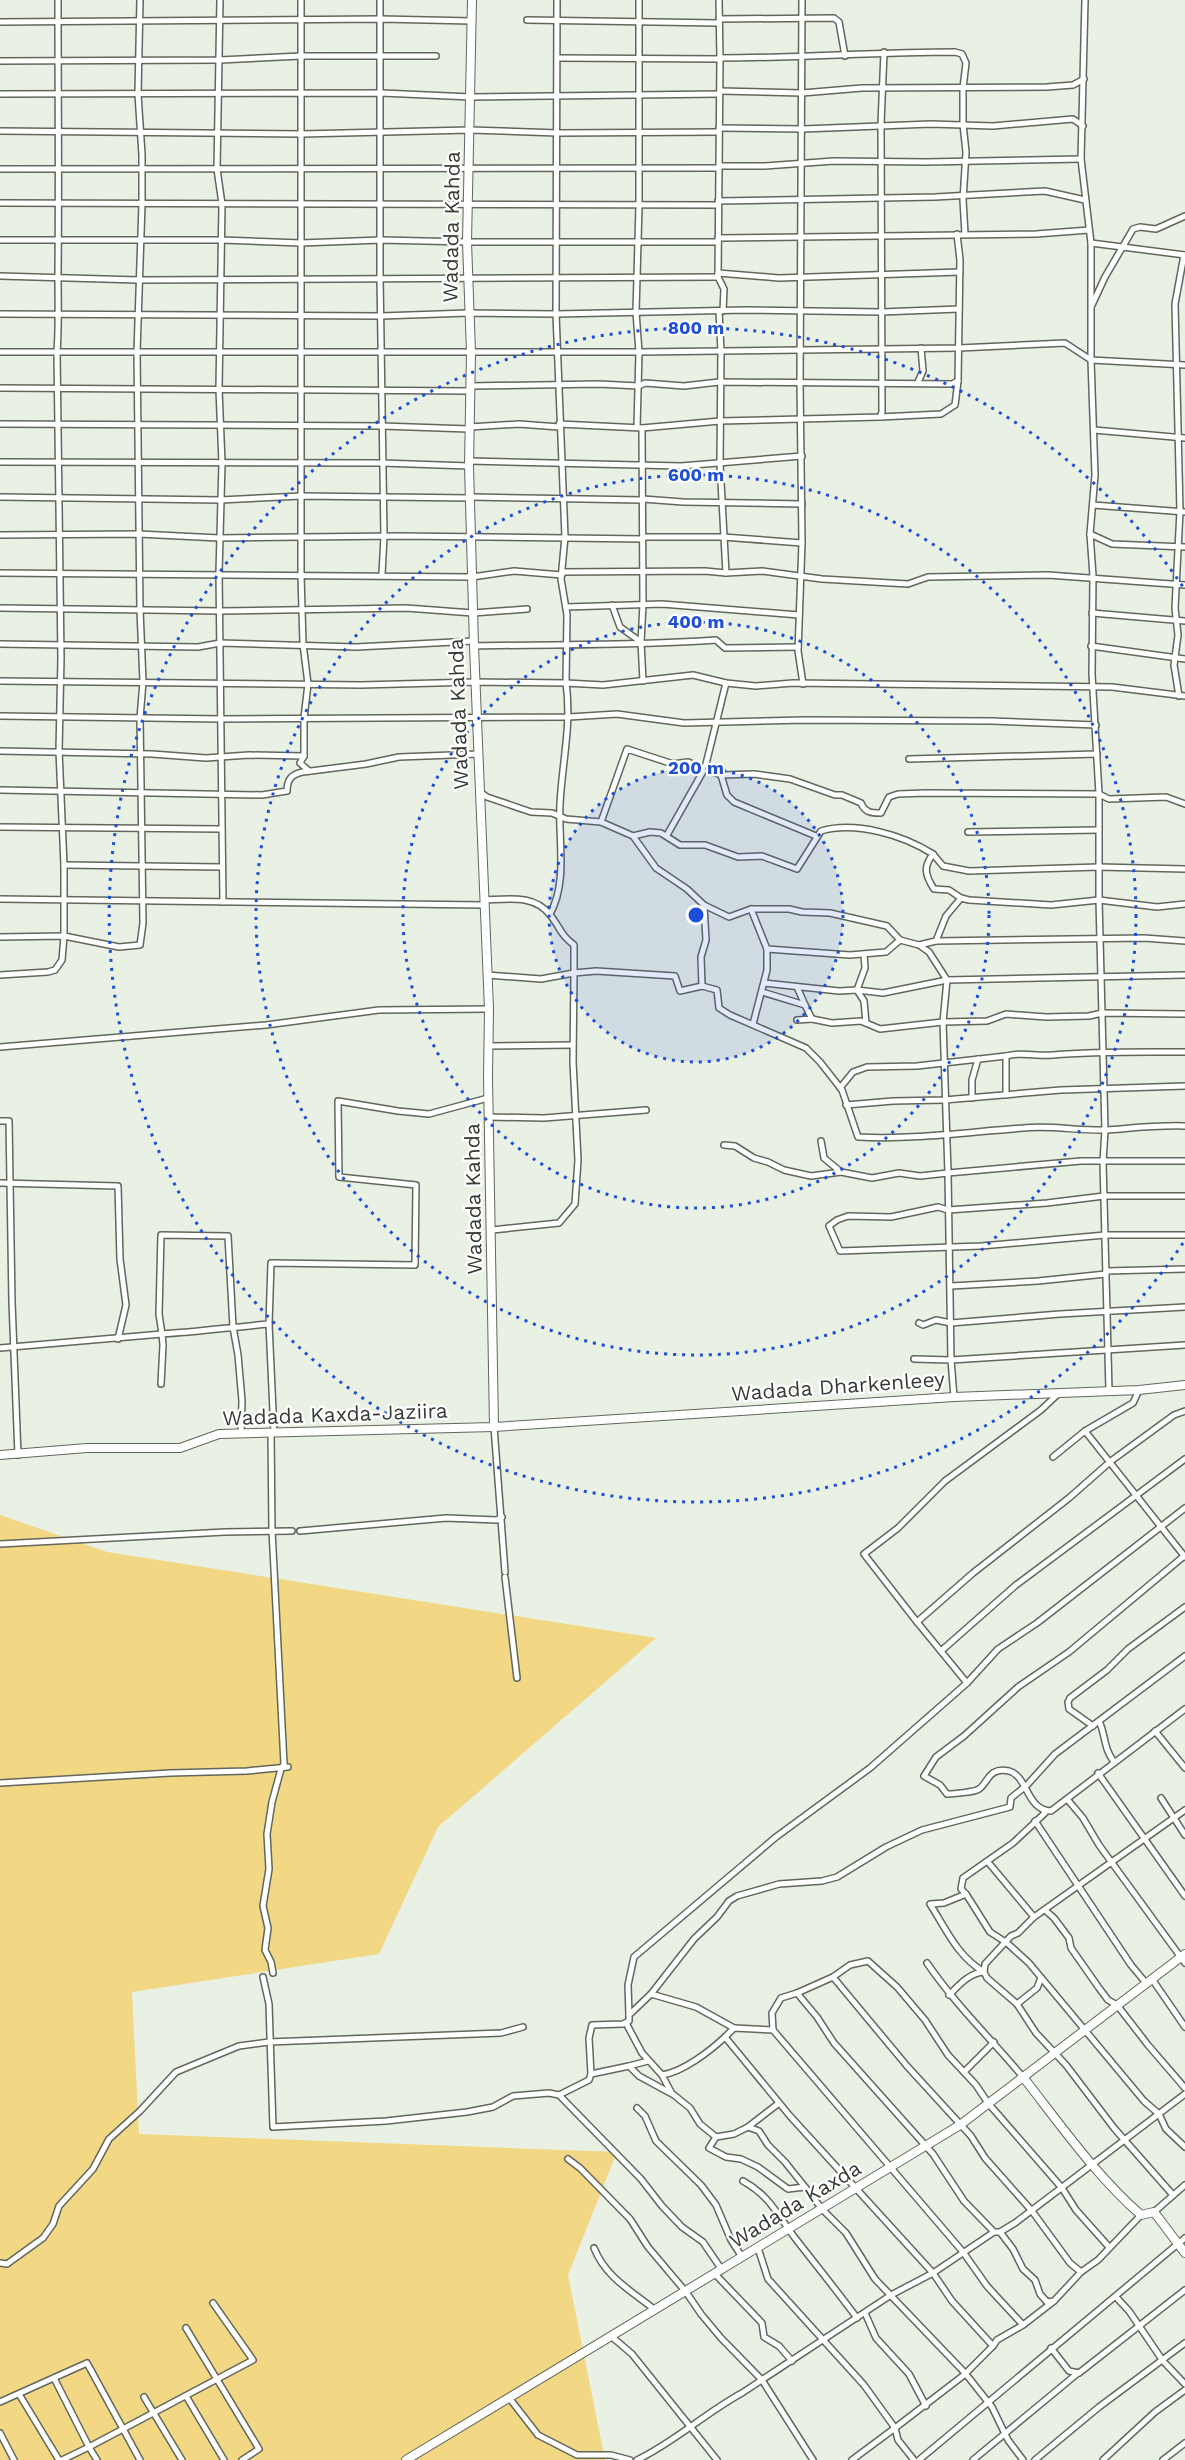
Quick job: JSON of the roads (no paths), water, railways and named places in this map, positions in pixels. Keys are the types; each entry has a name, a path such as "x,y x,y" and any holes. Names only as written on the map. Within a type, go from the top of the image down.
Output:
{"main road":[{"name":"Wadada Kahda","path":"472,0 467,242 471,352 469,463 473,537 476,718 489,1009 488,1098 494,1427"},
{"name":"Wadada Dharkenleey","path":"494,1427 954,1397 1139,1390 1185,1385"},
{"name":"Wadada Kaxda-Jaziira","path":"0,1455 87,1448 180,1448 219,1434 494,1427"},
{"name":"Wadada Kaxda","path":"406,2460 960,2125 1149,1981 1183,1958"},
{"path":"1023,2077 1092,2164 1141,2215 1154,2212 1182,2241 1185,2253"}],"street":[{"path":"0,975 16,976 55,969 63,956 64,865 59,751 61,717 61,608 58,536 60,499 57,462 60,203 57,94 58,0"},
{"path":"0,937 64,936 119,946 140,945 144,901 140,718 143,647 139,573 137,425 138,280 142,204 138,94 140,0"},
{"path":"220,0 218,169 222,204 219,278 219,426 222,463 219,573 223,902"},
{"path":"301,0 301,575 303,644 308,684 304,718 304,756 300,764 309,771"},
{"path":"380,0 382,93 380,277 383,352 384,536 382,574"},
{"path":"550,914 555,905 559,884 560,816 569,717 566,683 566,607 562,573 565,537 556,314 557,0"},
{"path":"639,0 639,206 636,312 643,466 643,604 640,642 643,681"},
{"path":"719,0 718,275 724,289 721,311 719,382 720,464 726,573"},
{"path":"802,0 803,129 800,276 802,543 798,647 803,684"},
{"path":"1085,0 1081,159 1090,243 1095,475 1090,534 1093,576 1091,646 1099,794 1099,900 1105,1130 1102,1162 1109,1391"},
{"path":"0,22 381,19 472,21"},
{"path":"527,20 836,20 839,22 845,56"},
{"path":"558,58 845,56 884,52 955,52 962,54 966,63 963,88 964,234"},
{"path":"880,417 882,412 881,124 884,52"},
{"path":"0,60 58,61 140,58 220,60 301,56 436,56"},
{"path":"0,94 382,93 471,97 802,93 862,88 1073,85 1084,79"},
{"path":"1073,85 1084,91"},
{"path":"0,130 301,134 470,130 639,133 803,129 881,124 993,126 1073,120 1083,126"},
{"path":"0,169 639,169 834,160 1081,159"},
{"path":"0,203 300,202 468,206 639,206 1045,191 1085,200"},
{"path":"1091,306 1121,247 1136,227 1156,229 1185,216"},
{"path":"0,240 638,243 801,237 1036,234 1089,230"},
{"path":"0,424 469,428 519,424 640,428 720,420 941,414 955,405 958,381 960,272 957,234"},
{"path":"1090,243 1184,255 1175,304 1177,438 1182,512 1182,547 1176,620 1178,635 1175,659 1176,687 1182,696"},
{"path":"0,276 138,280 301,277 637,279 718,275 754,277 960,272"},
{"path":"0,314 381,316 468,313 881,312 959,309"},
{"path":"0,352 639,352 801,348 959,348 1065,343 1091,360 1177,366 1185,364"},
{"path":"918,382 923,371 921,348"},
{"path":"0,388 383,391 558,385 639,386 645,383 684,386 719,382 952,384 958,381"},
{"path":"1094,430 1185,438"},
{"path":"0,462 469,463 491,460 643,466 720,464 751,459 802,456"},
{"path":"0,497 220,500 301,496 382,496 643,499 802,504"},
{"path":"1093,505 1182,512"},
{"path":"0,535 139,534 219,538 723,537 802,543"},
{"path":"1090,534 1112,544 1182,547"},
{"path":"0,573 382,574 472,577 513,571 562,573 762,571 908,584 928,577 1048,574 1185,585"},
{"path":"612,604 620,627 640,642"},
{"path":"566,607 643,604 718,607 799,615"},
{"path":"0,608 221,611 406,608 473,613 527,609"},
{"path":"1092,613 1185,621"},
{"path":"0,644 143,647 198,647 220,643 356,646 474,643 606,645 717,640 725,648 798,647"},
{"path":"1091,646 1185,659"},
{"path":"0,681 361,685 475,682 603,685 693,675 726,683 756,686 803,684 1094,688 1133,689 1182,696"},
{"path":"667,835 705,768 726,683"},
{"path":"0,716 222,719 569,717 617,714 684,723 992,721 1096,725"},
{"path":"601,822 627,749 673,764 688,762 720,775 754,774 790,779 835,795 842,795 861,803 863,808 872,813 881,813 889,797 898,794 1099,794 1109,799 1166,797 1185,804"},
{"path":"0,751 59,751 206,758 304,756"},
{"path":"0,790 277,794 287,791 290,778 294,774 309,771 408,756 479,754"},
{"path":"909,759 1097,754"},
{"path":"720,775 727,795 734,801 816,836"},
{"path":"479,790 487,797 531,812 601,822 633,836 656,868 687,889 704,905 729,917 752,909 789,909 830,913 869,920 887,926 900,940 919,945 929,952 947,980 943,1022 944,1100 954,1397"},
{"path":"0,827 143,827 221,830"},
{"path":"633,836 650,832 667,835 669,839 681,845 705,845 738,857 762,856 797,869 816,836 821,831 829,829 876,830 915,843 933,854 943,866 969,871 1099,867 1185,869"},
{"path":"968,832 1099,830"},
{"path":"933,854 925,864 926,877 934,889 949,890 961,898 1011,904 1051,905 1099,900 1157,907 1185,904"},
{"path":"64,865 142,868 221,867"},
{"path":"0,898 485,903 525,898 550,914 561,934 574,945 573,1045 578,1160 575,1204 559,1223 492,1230"},
{"path":"936,941 946,916 961,898"},
{"path":"702,986 700,957 706,940 704,905"},
{"path":"752,909 767,949 767,970 753,1024"},
{"path":"919,945 936,941 1100,939 1185,941"},
{"path":"767,949 850,955 886,952 900,940"},
{"path":"857,990 865,968 864,954"},
{"path":"487,975 541,979 596,970 675,976 680,991 702,986 717,990 719,1008 806,1048 820,1062 840,1088 858,1137 905,1138 1046,1127 1105,1130 1160,1125 1185,1126"},
{"path":"764,983 883,993 947,980 1185,975"},
{"path":"797,987 812,1019"},
{"path":"857,990 864,1001 866,1023"},
{"path":"762,992 805,1005"},
{"path":"0,1047 266,1025 379,1010 489,1009"},
{"path":"797,1020 866,1023 880,1029 943,1022 987,1021 1006,1014 1047,1017 1089,1016 1102,1013 1185,1014"},
{"path":"488,1046 573,1045"},
{"path":"840,1088 853,1072 867,1067 917,1066 1016,1053 1052,1056 1102,1052 1185,1052"},
{"path":"1006,1056 1006,1095"},
{"path":"972,1098 972,1080 978,1059"},
{"path":"846,1105 944,1100 1061,1090 1185,1086"},
{"path":"273,1973 265,1950 268,1928 263,1906 269,1869 267,1834 280,1769 284,1764 272,1530 269,1324 272,1263 415,1265 416,1185 339,1177 338,1101 398,1112 429,1114 488,1098"},
{"path":"489,1117 544,1118 646,1110"},
{"path":"0,1121 9,1121 12,1302 18,1455"},
{"path":"820,1142 824,1158 841,1172"},
{"path":"724,1145 735,1146 754,1158 811,1176 841,1172 872,1178 898,1173 920,1176 1065,1162 1185,1161"},
{"path":"0,1182 118,1186 120,1259 126,1305 118,1339"},
{"path":"1185,1196 1104,1196 1047,1203 948,1210 938,1207 891,1216 848,1216 829,1226 840,1251 948,1248 1105,1234 1185,1235"},
{"path":"161,1384 163,1345 159,1314 161,1235 228,1236 232,1327 238,1356 241,1434"},
{"path":"951,1286 1185,1269"},
{"path":"919,1323 923,1325 936,1320 951,1323 1185,1307"},
{"path":"0,1348 269,1324"},
{"path":"914,1359 951,1360 1185,1345"},
{"path":"1053,1456 1085,1431 1133,1403 1139,1390"},
{"path":"967,1683 864,1554 898,1528 945,1481 1041,1410 1058,1394"},
{"path":"917,1622 973,1573 1111,1461 1174,1415 1185,1411"},
{"path":"494,1427 505,1574 517,1678"},
{"path":"1085,1431 1185,1556 1069,1652 1017,1687 964,1736 936,1757 924,1776 940,1785 947,1794 979,1790 985,1779 999,1771 1010,1771 1021,1779 1023,1787 1044,1811 1051,1811 1185,1708"},
{"path":"941,1651 1016,1585 1136,1494 1185,1460"},
{"path":"559,2095 589,2080 591,2074 589,2038 592,2025 629,2021 628,1985 634,1957 776,1837 870,1768 967,1683 998,1649 1037,1623 1185,1509"},
{"path":"300,1531 446,1518 497,1520 502,1517"},
{"path":"0,1544 272,1530 292,1531"},
{"path":"1093,1726 1069,1709 1068,1702 1107,1671 1128,1648 1185,1607"},
{"path":"629,2015 651,1994 694,1939 736,1896 779,1884 822,1881 837,1877 886,1847 922,1830 1010,1807 1011,1798 1055,1754 1185,1656"},
{"path":"1099,1721 1105,1749 1114,1762"},
{"path":"1155,1731 1185,1768"},
{"path":"0,1783 288,1767"},
{"path":"1098,1773 1185,1896"},
{"path":"1161,1798 1185,1835"},
{"path":"1067,1799 1183,1958"},
{"path":"984,1972 985,1964 1011,1936 1018,1933 1034,1917 1185,1810"},
{"path":"1044,1811 1045,1813 988,1862 963,1878 961,1889 990,1932 1007,1942 1029,1963 1144,2101 1159,2114 1166,2129 1185,2146"},
{"path":"1035,1821 1131,1965 1149,1981 1185,2027"},
{"path":"988,1862 1034,1917"},
{"path":"966,1894 944,1903 930,1904 949,1932 953,1944 968,1962 984,1972 994,1985 1017,2004 1036,2033 1066,2065 1125,2140 1173,2195"},
{"path":"1045,1910 1069,1938 1071,1948 1108,2000 1117,2005 1185,2088"},
{"path":"1023,2325 987,2286 963,2253 773,2030 772,2013 781,1998 833,1977 850,1965 868,1961 897,1987 925,2020 948,2055 1062,2188 1080,2215 1110,2247"},
{"path":"927,1963 949,1995 994,2042 1023,2077"},
{"path":"949,1995 976,1972 984,1972"},
{"path":"263,1977 268,2004 273,2127 386,2121 467,2112 493,2107 513,2096 549,2093 559,2095 641,2179 682,2227 703,2242 718,2272 762,2323 764,2337 779,2346 792,2361"},
{"path":"833,1977 907,2066 971,2136 985,2158 1032,2211 1070,2263 1081,2272"},
{"path":"1017,2004 1037,1988 1041,1978"},
{"path":"797,1993 817,2017 834,2043 936,2159 964,2201 1013,2249 1023,2269 1035,2280 1043,2298 1047,2302 1054,2301"},
{"path":"651,1994 696,2007 734,2028 773,2030"},
{"path":"626,2022 638,2046 648,2061 662,2075 674,2095"},
{"path":"0,2264 7,2264 43,2238 53,2224 59,2206 93,2169 108,2139 140,2111 176,2072 239,2046 268,2042 501,2032 523,2027"},
{"path":"662,2075 705,2055 734,2028"},
{"path":"725,2037 778,2103 933,2273 952,2301 993,2346"},
{"path":"964,2072 994,2042"},
{"path":"591,2074 648,2061"},
{"path":"629,2066 639,2076 674,2095 690,2108 700,2124 716,2137"},
{"path":"637,2460 659,2450 716,2407 825,2340 891,2295 933,2273 1032,2211 1185,2094"},
{"path":"778,2103 748,2127 734,2134 716,2137 709,2148 726,2157 741,2159 758,2167 788,2189 806,2187"},
{"path":"638,2108 645,2116 656,2141 701,2185 716,2205 731,2240 742,2258"},
{"path":"748,2127 759,2131 822,2209 846,2232 875,2279 965,2373 988,2402 1023,2460"},
{"path":"568,2159 580,2168 630,2219 648,2247 721,2338 762,2380 813,2460"},
{"path":"743,2181 758,2189 772,2202 789,2229 857,2318"},
{"path":"1154,2212 1185,2185"},
{"path":"852,2460 926,2406 965,2373 997,2340 1023,2325 1054,2301 1141,2215"},
{"path":"919,2460 1182,2241"},
{"path":"594,2248 599,2261 610,2275 655,2310"},
{"path":"758,2248 768,2279 864,2385 896,2428 898,2440 912,2459"},
{"path":"973,2460 1185,2290"},
{"path":"1116,2297 1139,2325 1163,2361 1185,2384"},
{"path":"19,2394 61,2460 89,2447 253,2360 213,2303"},
{"path":"865,2313 876,2338 909,2374 926,2406"},
{"path":"186,2328 259,2449 242,2460"},
{"path":"612,2337 632,2354 717,2460"},
{"path":"1035,2460 1099,2407 1185,2343"},
{"path":"1051,2348 1069,2371 1079,2373"},
{"path":"0,2403 87,2363 140,2460"},
{"path":"54,2378 96,2460"},
{"path":"1102,2460 1155,2412 1185,2390"},
{"path":"186,2396 224,2460"},
{"path":"144,2397 182,2460"},
{"path":"510,2399 538,2435 577,2455 611,2455 630,2460"},
{"path":"0,2433 15,2460"},
{"path":"1163,2460 1185,2443"}]}
